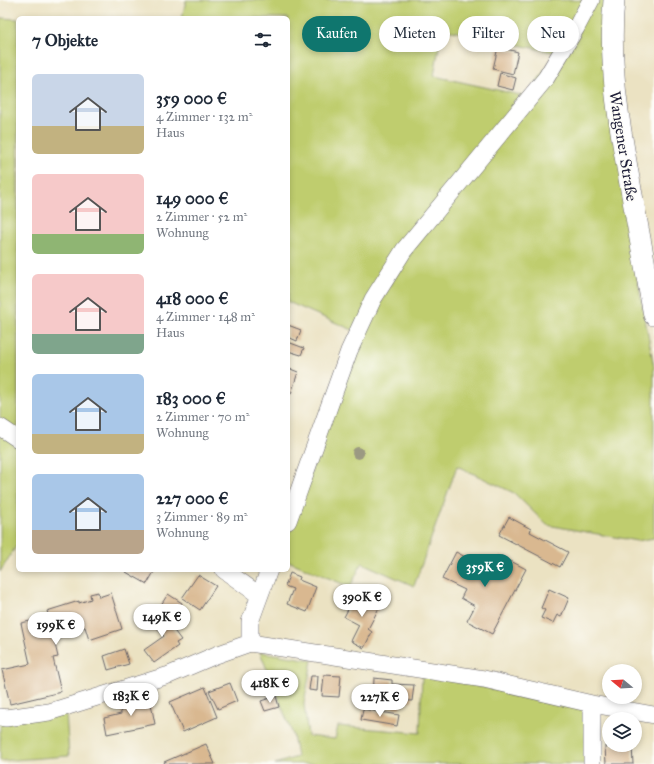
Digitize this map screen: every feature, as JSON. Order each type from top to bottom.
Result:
[{"type":"main road","name":"Wangener Straße","points":[[614,0],[614,84],[620,132],[654,315]]},
{"type":"street","points":[[290,515],[349,351],[374,299],[404,250],[546,78],[591,0]]},
{"type":"street","points":[[0,427],[16,438]]},
{"type":"street","points":[[227,572],[259,595]]},
{"type":"street","points":[[250,644],[250,622],[268,572]]},
{"type":"street","points":[[0,717],[6,718],[48,712],[169,675],[216,654],[250,644],[484,679],[592,704],[654,714]]},
{"type":"street","points":[[592,704],[592,764]]},
{"type":"green space","points":[[186,0],[584,0],[576,16],[527,16],[527,47],[519,45],[519,16],[458,16],[458,32],[450,31],[450,16],[379,16],[379,52],[438,52],[434,76],[525,96],[355,331],[290,303],[290,16],[182,16]]},
{"type":"green space","points":[[597,0],[606,0],[630,238],[654,367],[654,538],[637,541],[547,525],[514,493],[457,466],[414,586],[362,563],[350,587],[290,562],[290,530],[336,401],[363,335],[390,285],[421,238],[559,52],[579,52],[579,24]]},
{"type":"green space","points":[[0,18],[16,19],[16,431],[0,420]]},
{"type":"green space","points":[[0,431],[16,442],[16,546],[0,572]]},
{"type":"green space","points":[[260,652],[312,660],[304,704],[308,736],[335,739],[338,726],[420,733],[422,674],[586,709],[586,764],[275,764],[297,757],[293,735]]},
{"type":"green space","points":[[66,713],[69,756],[0,761],[0,723]]},
{"type":"building","points":[[497,52],[518,52],[513,74],[493,69]]},
{"type":"building","points":[[500,73],[516,78],[513,90],[497,86]]},
{"type":"building","points":[[290,326],[301,330],[297,341],[290,338]]},
{"type":"building","points":[[290,343],[304,348],[301,355],[290,352]]},
{"type":"building","points":[[290,369],[298,372],[290,394]]},
{"type":"building","points":[[509,517],[531,529],[530,532],[568,552],[560,567],[499,535]]},
{"type":"building","points":[[456,552],[484,567],[486,563],[495,568],[501,556],[526,569],[492,634],[467,621],[475,606],[461,598],[465,590],[442,579]]},
{"type":"building","points":[[126,572],[154,572],[147,584]]},
{"type":"building","points":[[290,573],[300,577],[299,580],[316,587],[307,612],[287,604],[293,589],[285,586]]},
{"type":"building","points":[[198,575],[216,586],[200,610],[182,598]]},
{"type":"building","points":[[549,589],[569,598],[561,617],[557,615],[553,623],[541,618],[545,610],[541,608]]},
{"type":"building","points":[[98,592],[99,597],[111,593],[122,629],[89,640],[85,627],[80,628],[77,618],[51,627],[58,657],[53,658],[61,692],[10,704],[2,670],[30,664],[21,623],[49,617],[47,611],[79,601],[79,603],[91,599],[90,594]]},
{"type":"building","points":[[168,594],[182,603],[174,617],[159,608]]},
{"type":"building","points":[[356,594],[380,606],[368,629],[372,632],[364,648],[351,641],[359,625],[344,617]]},
{"type":"building","points":[[157,608],[181,640],[176,643],[178,646],[154,663],[144,650],[164,636],[147,615]]},
{"type":"building","points":[[124,649],[129,664],[108,670],[104,656]]},
{"type":"building","points":[[324,675],[341,676],[339,697],[322,696]]},
{"type":"building","points":[[311,676],[318,676],[317,691],[309,690]]},
{"type":"building","points":[[374,678],[392,680],[392,684],[414,685],[412,701],[400,700],[400,708],[388,707],[388,701],[373,700]]},
{"type":"building","points":[[230,683],[237,701],[218,709],[209,691]]},
{"type":"building","points":[[205,687],[217,717],[183,732],[170,702]]},
{"type":"building","points":[[276,696],[279,707],[265,711],[261,701]]},
{"type":"building","points":[[150,699],[155,724],[107,734],[104,718],[121,714],[120,705]]},
{"type":"building","points":[[363,709],[399,715],[397,726],[361,720]]},
{"type":"building","points":[[206,744],[215,764],[165,764],[164,762]]},
{"type":"building","points":[[605,752],[632,752],[633,764],[606,764]]}]
